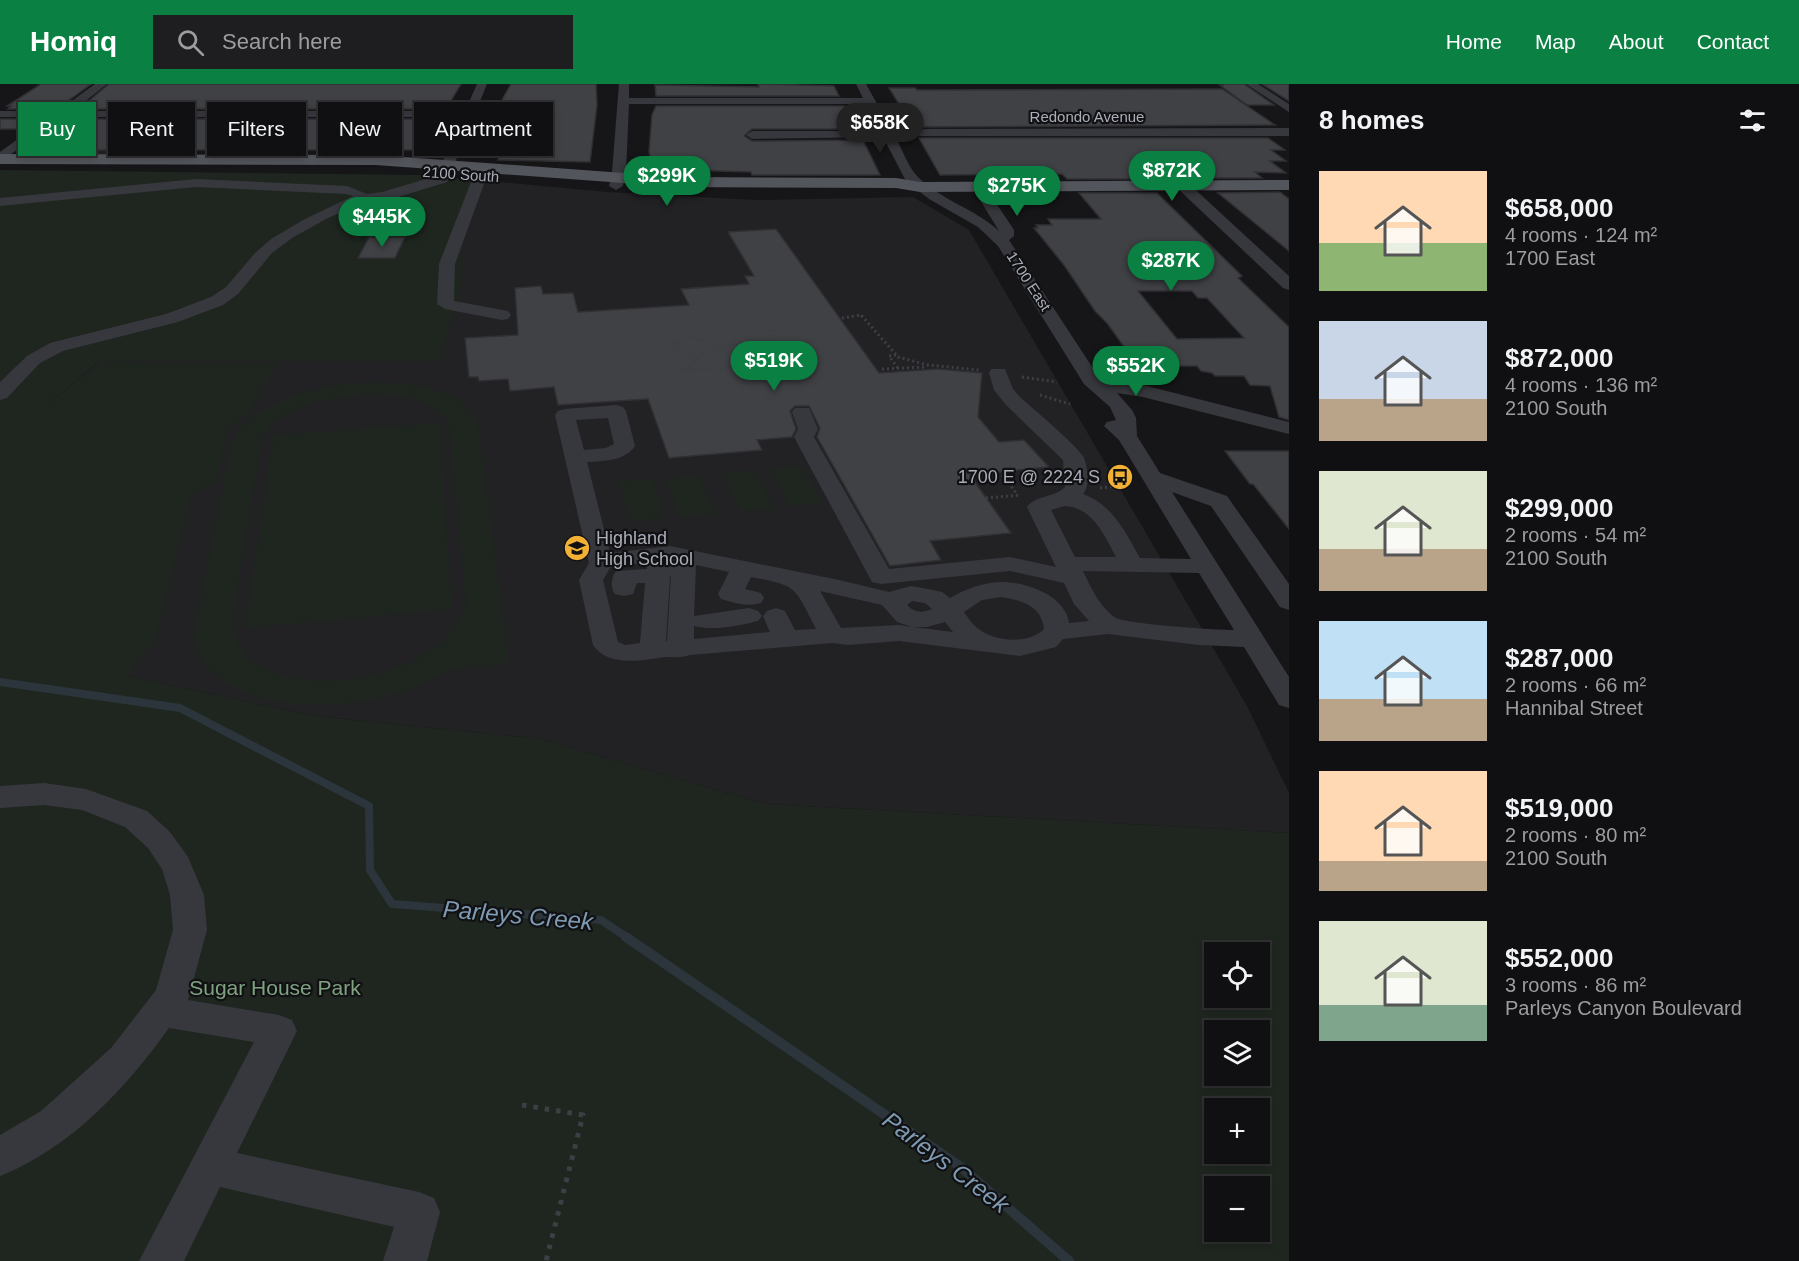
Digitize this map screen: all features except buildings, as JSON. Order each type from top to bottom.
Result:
[{"type":"main road","name":"2100 South","points":[[0,159],[351,160],[720,192],[901,192],[920,187],[1289,185]]},
{"type":"main road","name":"2100 South","points":[[0,167],[447,168],[486,176],[617,182]]},
{"type":"street","points":[[77,102],[102,84]]},
{"type":"street","points":[[475,102],[482,84]]},
{"type":"street","points":[[617,182],[624,84]]},
{"type":"street","name":"1700 East","points":[[861,84],[868,101],[911,178],[920,187],[979,221],[1004,243],[1094,384],[1095,402],[1105,418],[1127,436],[1289,699]]},
{"type":"street","points":[[1251,84],[1289,109]]},
{"type":"street","points":[[623,101],[868,101]]},
{"type":"street","points":[[0,114],[18,114]]},
{"type":"street","points":[[96,114],[414,114]]},
{"type":"street","name":"Redondo Avenue","points":[[752,135],[1289,132]]},
{"type":"street","points":[[0,159],[18,145]]},
{"type":"street","points":[[0,394],[26,367],[46,352],[87,338],[125,330],[202,308],[230,295],[250,267],[267,250],[291,233],[360,199],[388,195],[442,179],[452,156]]},
{"type":"street","points":[[486,176],[478,182],[447,264],[445,304],[502,315]]},
{"type":"street","points":[[2,202],[196,183],[347,190],[360,194],[360,199]]},
{"type":"street","points":[[1182,185],[1289,285]]},
{"type":"street","points":[[1004,243],[1006,230],[984,195],[1019,186]]},
{"type":"street","points":[[998,373],[1004,390],[1013,401],[1073,458],[1076,489],[1066,498],[1038,507],[1087,604],[1108,626]]},
{"type":"street","points":[[1094,384],[1143,391],[1289,428]]},
{"type":"street","points":[[802,412],[808,429],[804,437],[876,585],[894,601],[899,613],[910,619],[931,620],[971,594],[981,591],[1016,591],[1037,599],[1053,611],[1057,619],[1057,632],[1051,640],[1035,647],[1020,648],[899,633],[848,637],[781,628],[736,644],[652,652],[623,653],[610,649],[606,645],[591,580],[601,563],[617,558],[743,569],[789,578],[876,585],[1010,564],[1070,571],[1132,565],[1205,566]]},
{"type":"street","points":[[575,457],[601,563]]},
{"type":"street","points":[[1152,477],[1219,501],[1289,602]]},
{"type":"street","points":[[1066,498],[1092,504],[1132,565]]},
{"type":"street","points":[[624,589],[625,576],[668,562]]},
{"type":"street","points":[[668,562],[680,650]]},
{"type":"street","points":[[652,652],[668,562]]},
{"type":"street","points":[[736,644],[727,606],[743,569]]},
{"type":"street","points":[[789,578],[805,585],[832,635]]},
{"type":"street","points":[[949,610],[967,633],[984,643]]},
{"type":"street","points":[[1057,632],[1108,626],[1198,637],[1251,639]]},
{"type":"street","points":[[0,797],[44,794],[86,800],[136,819],[159,840],[177,866],[187,895],[190,930],[172,996],[124,1060],[55,1124],[0,1157]]},
{"type":"street","points":[[161,1011],[279,1031],[161,1261]]},
{"type":"street","points":[[210,1166],[419,1212],[405,1261]]},
{"type":"path","points":[[842,318],[861,315],[897,355],[906,360],[1057,382]]},
{"type":"path","points":[[675,371],[784,364],[786,361],[776,349],[772,328]]},
{"type":"path","points":[[694,358],[678,350],[675,343],[680,339],[698,338],[726,347]]},
{"type":"path","points":[[683,371],[681,367],[691,367],[690,364],[694,358],[716,348],[773,339]]},
{"type":"path","points":[[732,346],[783,357]]},
{"type":"path","points":[[897,355],[890,356],[898,368]]},
{"type":"path","points":[[882,369],[935,366]]},
{"type":"path","points":[[1002,475],[1017,495]]},
{"type":"path","points":[[522,1105],[583,1115],[546,1261]]},
{"type":"shaded area","points":[[96,134],[108,134],[108,155],[96,155]]},
{"type":"shaded area","name":"Highland High School","points":[[489,181],[607,192],[756,200],[913,197],[969,230],[1247,706],[1289,793],[1289,833],[766,804],[540,739],[315,716],[126,676],[0,444],[99,361],[461,291],[461,248],[478,194]]},
{"type":"green space","name":"Sugar House Park","points":[[0,170],[421,175],[489,181],[478,194],[461,248],[461,291],[438,361],[99,361],[42,409],[101,362],[278,364],[248,413],[227,431],[217,481],[191,493],[156,639],[127,676],[315,716],[540,739],[766,804],[1289,833],[1289,1261],[0,1261]]},
{"type":"green space","points":[[359,383],[409,385],[443,393],[457,400],[469,411],[478,425],[509,664],[450,670],[406,690],[358,702],[301,704],[272,700],[245,692],[221,680],[203,661],[193,637],[232,441],[256,414],[271,405],[306,392]],"holes":[[[369,395],[396,396],[422,401],[442,415],[449,426],[466,600],[453,630],[425,654],[389,671],[347,680],[306,680],[270,671],[244,652],[232,622],[261,440],[279,419],[303,406],[330,399]]]},
{"type":"green space","points":[[439,423],[452,609],[245,628],[274,435]]},
{"type":"green space","points":[[802,466],[823,503],[789,506],[770,469]]},
{"type":"green space","points":[[756,470],[774,508],[740,511],[724,473]]},
{"type":"green space","points":[[699,475],[715,514],[680,517],[666,478]]},
{"type":"green space","points":[[652,479],[666,518],[631,521],[619,482]]},
{"type":"waterway","name":"Parleys Creek","points":[[0,682],[180,708],[369,806],[370,870],[392,904],[601,920],[628,938]]},
{"type":"waterway","name":"Parleys Creek","points":[[626,937],[961,1167],[1069,1261]]},
{"type":"place","name":"1700 E @ 2224 S","points":[[1120,477]]},
{"type":"place","name":"Highland High School","points":[[577,548]]}]
